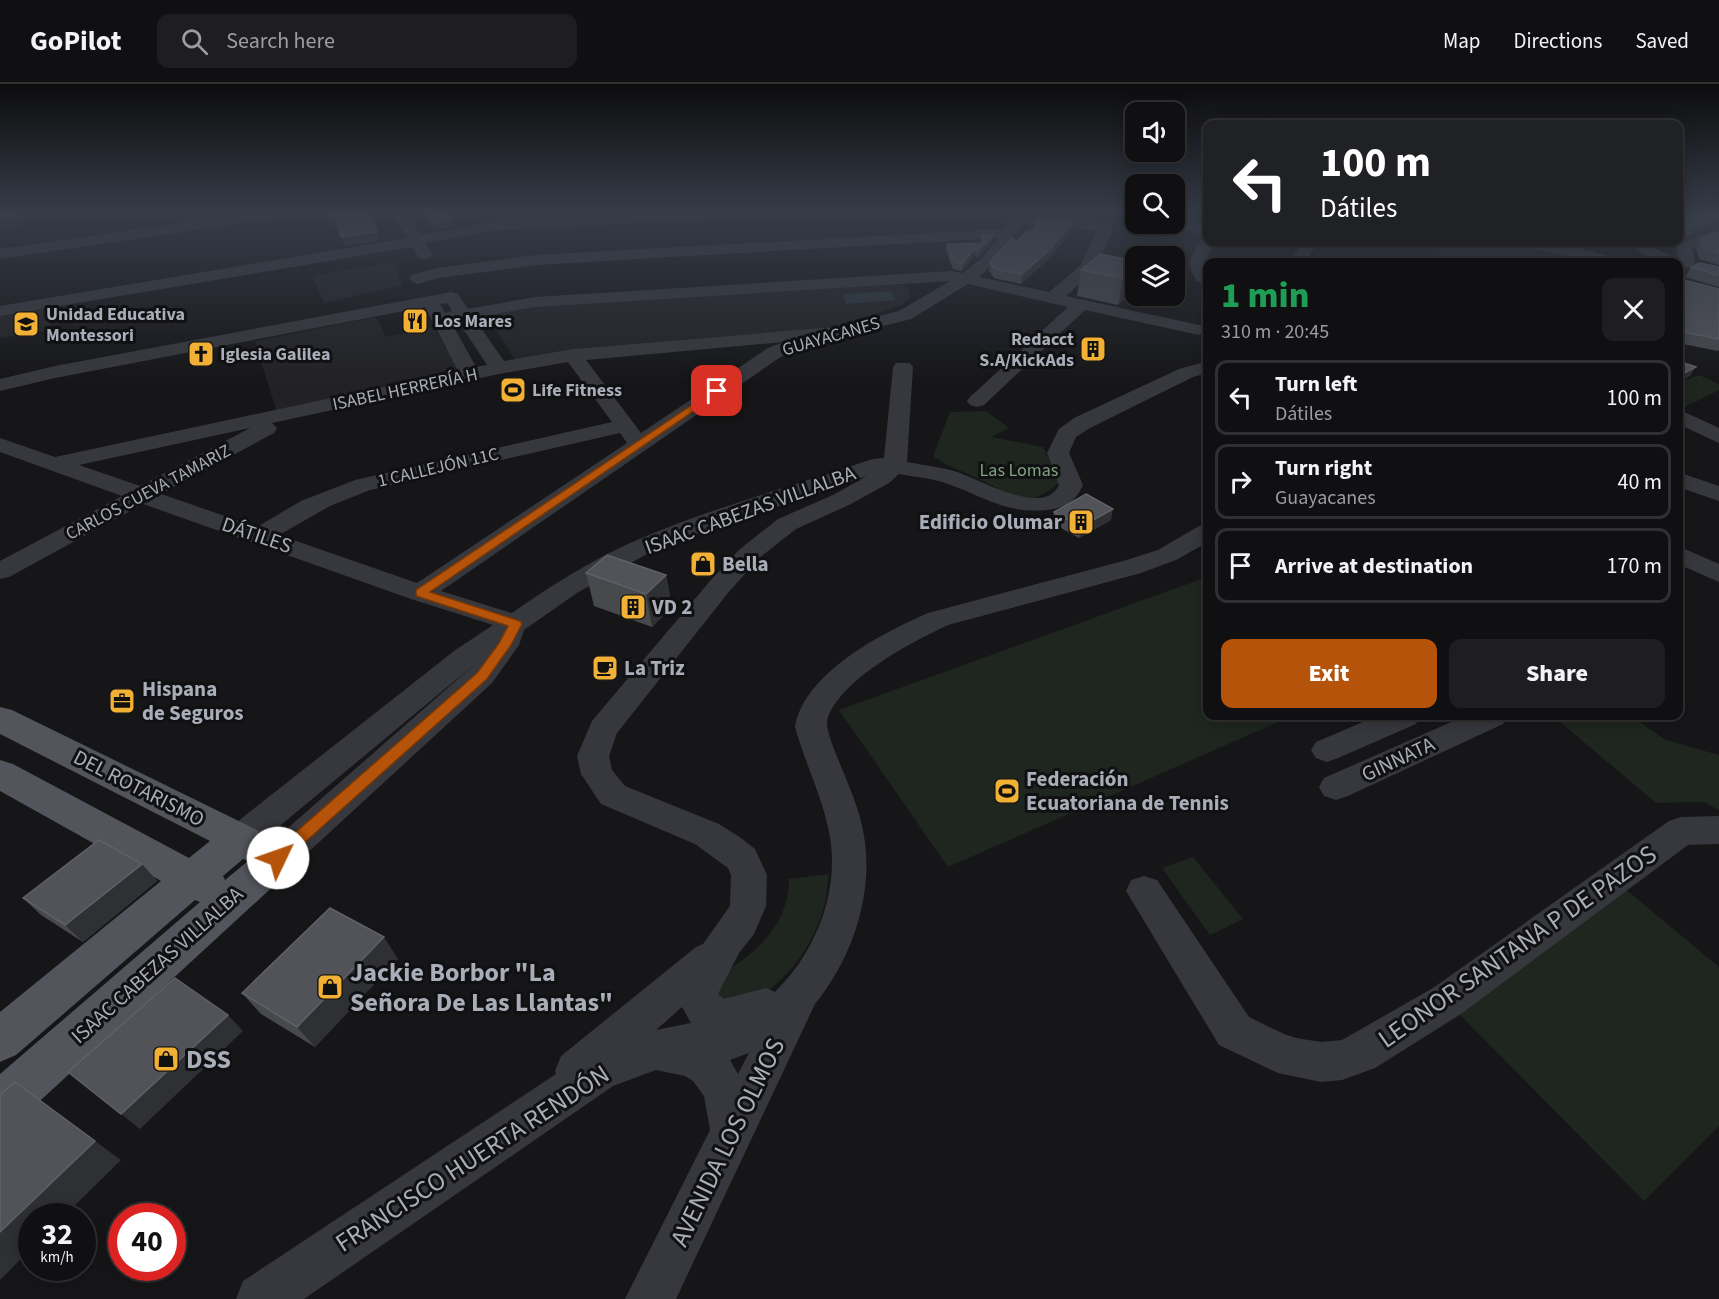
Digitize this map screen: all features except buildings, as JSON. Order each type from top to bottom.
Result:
[{"type":"main road","name":"DEL ROTARISMO","points":[[0,719],[278,858]]},
{"type":"main road","points":[[0,774],[230,900]]},
{"type":"main road","name":"ISAAC CABEZAS VILLALBA","points":[[0,1040],[240,839]]},
{"type":"main road","name":"ISAAC CABEZAS VILLALBA","points":[[0,1105],[278,858]]},
{"type":"street","points":[[0,310],[254,269]]},
{"type":"street","points":[[412,269],[470,375]]},
{"type":"street","points":[[434,269],[461,314],[500,368]]},
{"type":"street","points":[[417,279],[437,273],[469,269]]},
{"type":"street","points":[[703,269],[705,281]]},
{"type":"street","name":"GUAYACANES","points":[[420,593],[775,352],[832,332],[905,315],[978,269]]},
{"type":"street","points":[[1051,299],[1087,269]]},
{"type":"street","points":[[440,319],[535,302],[705,281],[900,279],[952,276],[1199,330]]},
{"type":"street","points":[[900,279],[912,283],[920,290],[920,296],[905,315]]},
{"type":"street","points":[[0,385],[55,372],[451,297]]},
{"type":"street","points":[[977,401],[1081,304]]},
{"type":"street","name":"ISABEL HERRERÍA H","points":[[52,464],[500,368],[573,355],[832,332]]},
{"type":"street","points":[[743,340],[765,344],[772,347],[775,352]]},
{"type":"street","points":[[573,355],[639,444]]},
{"type":"street","points":[[490,1142],[702,968],[741,922],[748,906],[749,875],[742,859],[707,834],[613,795],[597,774],[593,756],[603,729],[719,587],[749,554],[787,524],[841,500],[881,478],[896,466],[903,368]]},
{"type":"street","name":"ISAAC CABEZAS VILLALBA","points":[[240,839],[464,657],[568,587],[648,545],[881,464],[950,477],[1008,501],[1026,505],[1055,502],[1068,494],[1071,485],[1058,453],[1067,434],[1082,423],[1186,373],[1203,368]]},
{"type":"street","name":"CARLOS CUEVA TAMARIZ","points":[[0,571],[296,412]]},
{"type":"street","points":[[1683,418],[1719,436]]},
{"type":"street","name":"1 CALLEJÓN 11C","points":[[260,536],[298,511],[327,496],[363,485],[626,425]]},
{"type":"street","name":"DÁTILES","points":[[0,445],[420,593],[515,624]]},
{"type":"street","points":[[1683,481],[1719,494]]},
{"type":"street","name":"FRANCISCO HUERTA RENDÓN","points":[[261,1299],[598,1071],[641,1052],[690,1042],[742,1037],[782,1013],[826,956],[844,912],[849,884],[850,859],[847,834],[811,727],[813,713],[833,686],[860,663],[909,632],[938,619],[1132,567],[1167,555],[1203,534]]},
{"type":"street","points":[[1683,556],[1719,574]]},
{"type":"street","name":"ISAAC CABEZAS VILLALBA","points":[[278,858],[482,676],[505,645],[515,624]]},
{"type":"street","points":[[1327,750],[1396,720]]},
{"type":"street","name":"GINNATA","points":[[1336,787],[1482,720]]},
{"type":"street","name":"LEONOR SANTANA P DE PAZOS","points":[[1144,891],[1234,1031],[1278,1053],[1296,1058],[1321,1062],[1342,1060],[1360,1054],[1447,1001],[1681,831],[1719,830]]},
{"type":"street","points":[[726,941],[706,975],[698,994],[702,1007],[719,1019],[730,1018],[767,1006],[805,986]]},
{"type":"street","name":"AVENIDA LOS OLMOS","points":[[650,1299],[805,986]]},
{"type":"street","points":[[641,1052],[686,1055],[693,1057],[713,1071],[726,1093],[732,1132]]},
{"type":"shaded area","points":[[354,269],[396,269],[403,285],[324,303],[312,276]]},
{"type":"shaded area","points":[[904,285],[909,290],[910,298],[901,305],[855,322],[817,329],[582,348],[515,360],[487,315],[537,306]]},
{"type":"shaded area","points":[[891,291],[896,300],[846,304],[843,294]]},
{"type":"shaded area","name":"Unidad Educativa Montessori","points":[[55,306],[50,330],[0,338],[0,315]]},
{"type":"shaded area","points":[[376,317],[386,337],[433,327],[460,371],[277,413],[255,341]]},
{"type":"green space","points":[[1699,375],[1719,384],[1719,390],[1683,408],[1683,381]]},
{"type":"green space","name":"Las Lomas","points":[[986,411],[1009,428],[991,437],[1043,447],[1060,482],[1038,496],[1020,498],[949,466],[933,456],[950,412]]},
{"type":"green space","name":"Federación Ecuatoriana de Tennis","points":[[1203,578],[1203,720],[1283,720],[948,867],[839,710]]},
{"type":"green space","points":[[1558,720],[1637,720],[1666,740],[1719,755],[1719,810],[1703,802],[1656,803]]},
{"type":"green space","points":[[1193,857],[1243,919],[1210,935],[1162,868]]},
{"type":"green space","points":[[829,874],[826,898],[815,932],[791,969],[770,989],[755,998],[717,1003],[715,987],[717,979],[756,949],[773,929],[785,906],[789,879]]},
{"type":"green space","points":[[1618,883],[1719,967],[1719,1126],[1644,1201],[1451,1006]]},
{"type":"place","name":"Los Mares","points":[[415,321]]},
{"type":"place","name":"Unidad Educativa Montessori","points":[[26,324]]},
{"type":"place","name":"Redacct S.A/KickAds","points":[[1093,349]]},
{"type":"place","name":"Iglesia Galilea","points":[[201,354]]},
{"type":"place","name":"Life Fitness","points":[[513,390]]},
{"type":"place","name":"Edificio Olumar","points":[[1081,522]]},
{"type":"place","name":"Bella","points":[[703,564]]},
{"type":"place","name":"VD 2","points":[[633,607]]},
{"type":"place","name":"La Triz","points":[[605,668]]},
{"type":"place","name":"Hispana de Seguros","points":[[122,701]]},
{"type":"place","name":"Federación Ecuatoriana de Tennis","points":[[1007,791]]},
{"type":"place","name":"Jackie Borbor \"La Señora De Las Llantas\"","points":[[330,987]]},
{"type":"place","name":"DSS","points":[[166,1059]]},
{"type":"route","points":[[278,858],[482,676],[505,645],[515,624],[420,593],[717,391]]}]
